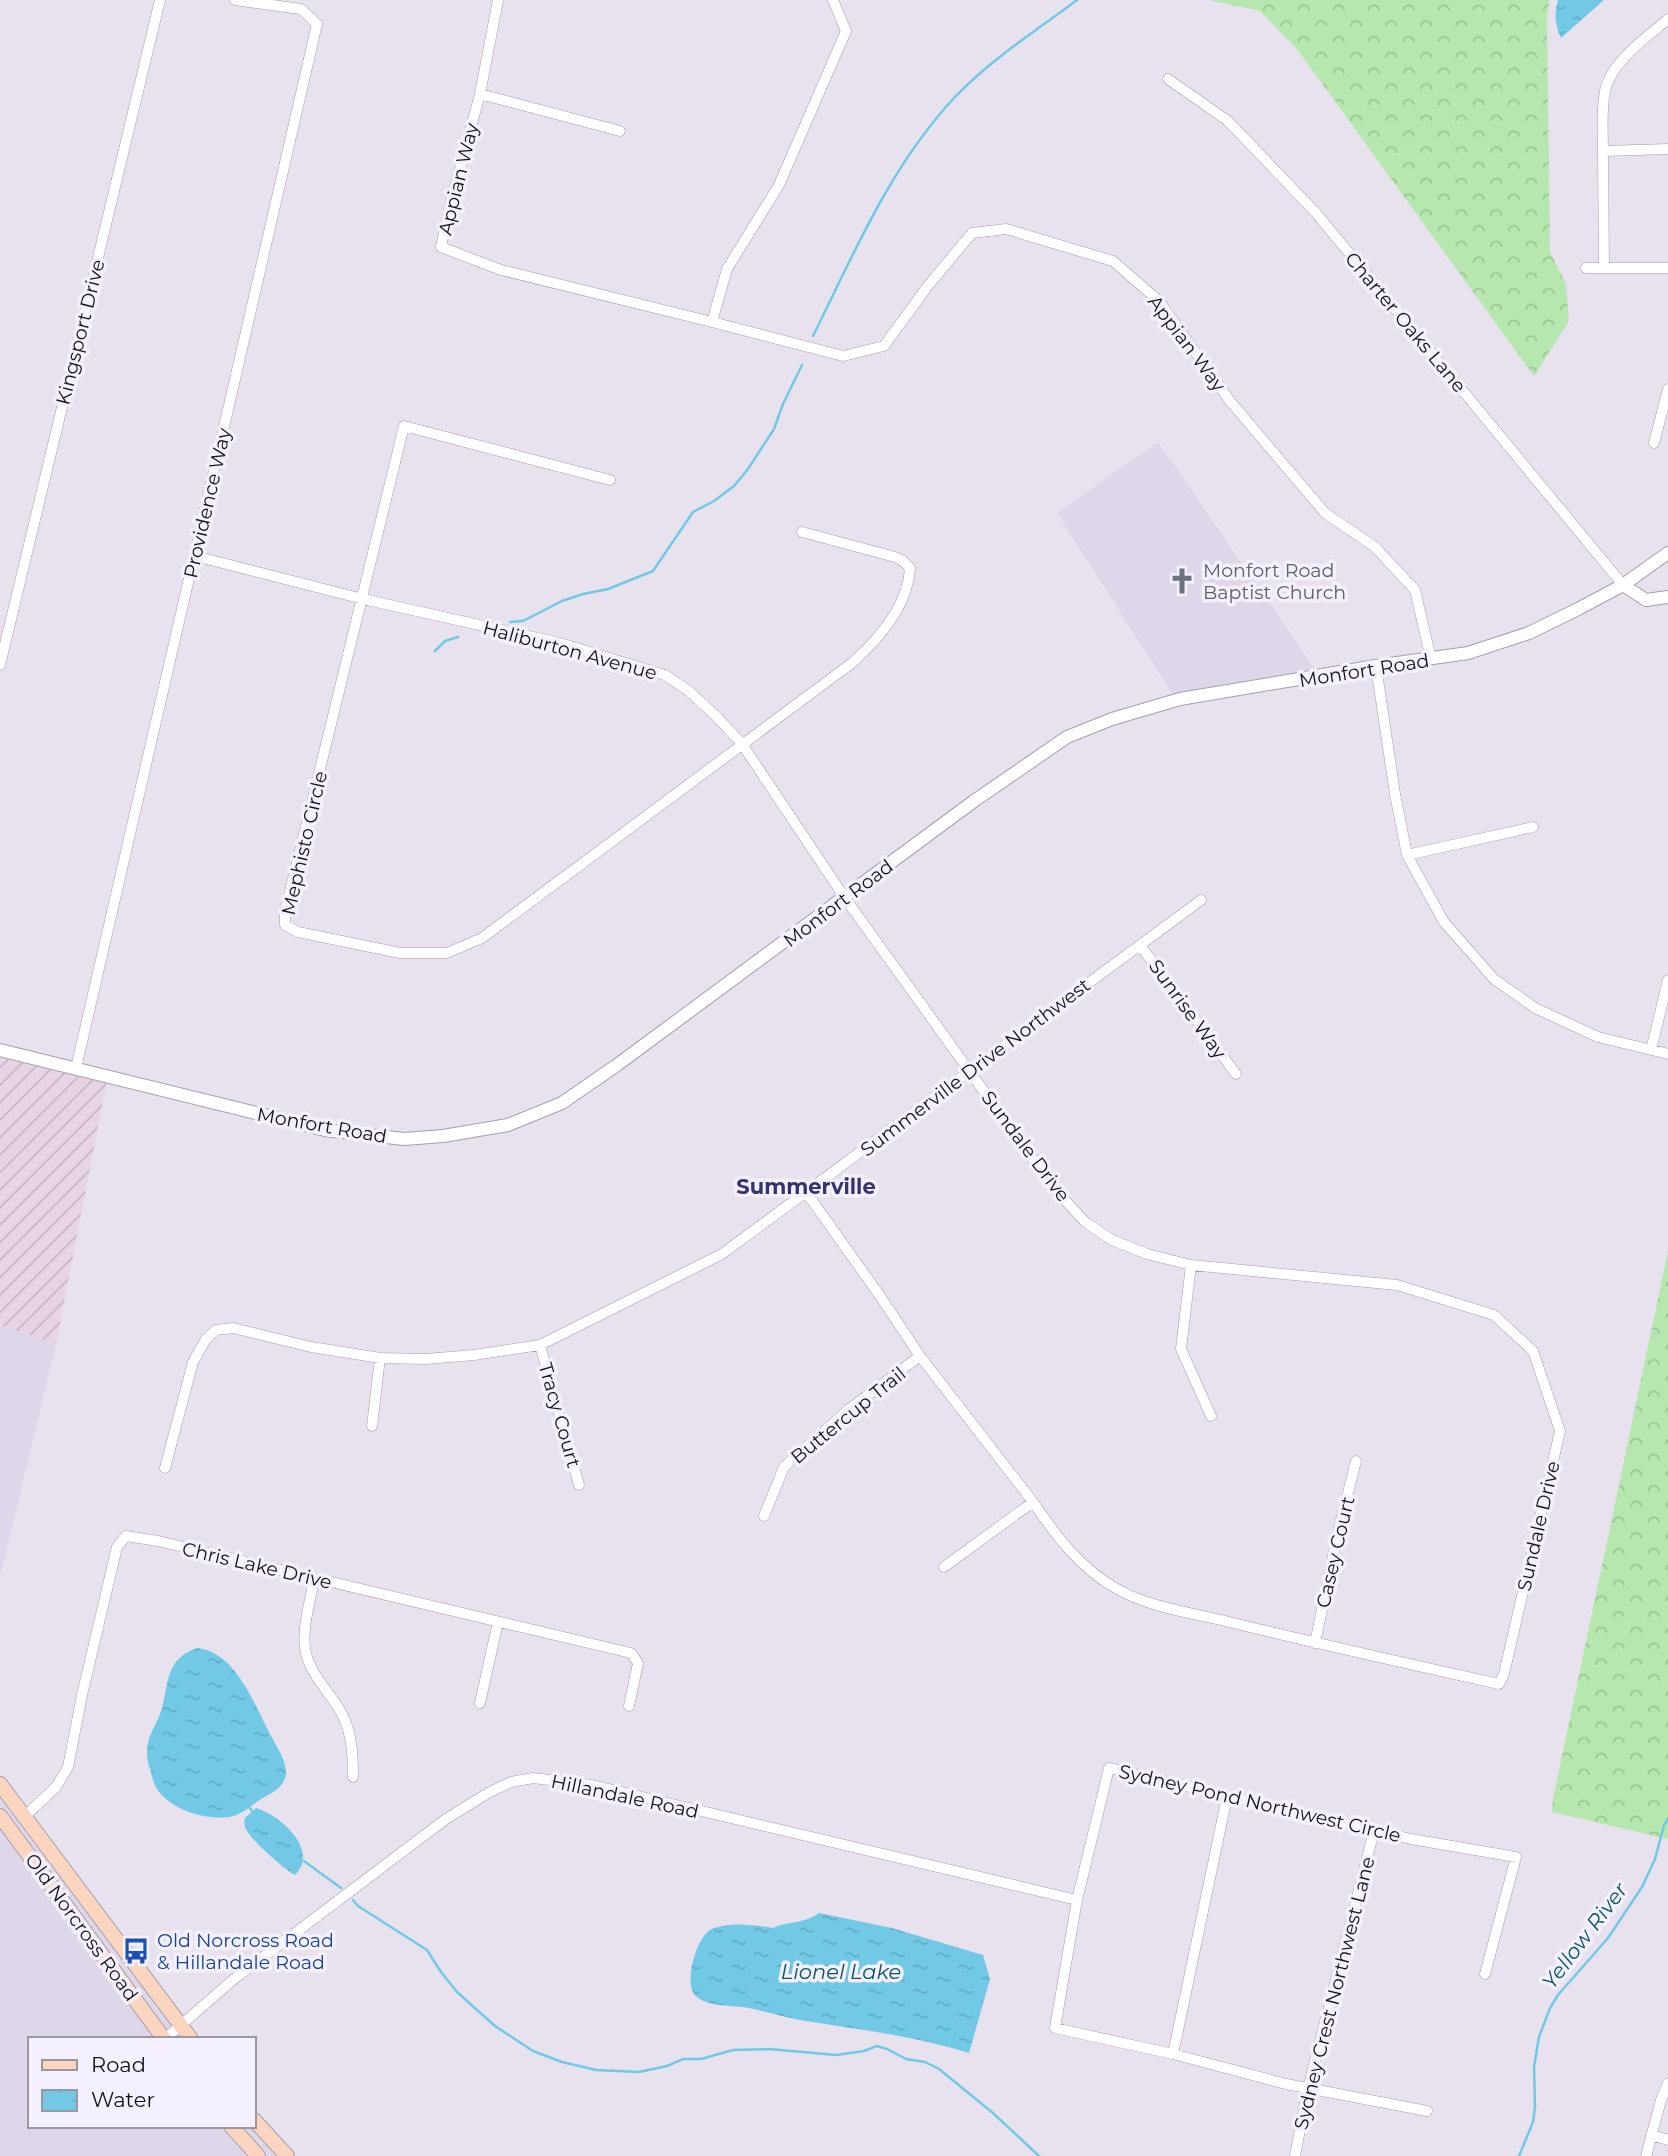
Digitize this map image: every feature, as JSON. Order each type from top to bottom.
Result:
[{"type":"main road","name":"Old Norcross Road","points":[[0,1784],[190,2037]]},
{"type":"main road","name":"Old Norcross Road","points":[[0,1816],[164,2037]]},
{"type":"main road","points":[[256,2122],[287,2156]]},
{"type":"main road","points":[[233,2128],[258,2156]]},
{"type":"street","name":"Kingsport Drive","points":[[0,664],[160,0]]},
{"type":"street","name":"Providence Way","points":[[76,1068],[317,24],[301,9],[235,0]]},
{"type":"street","name":"Appian Way","points":[[498,0],[480,94],[441,247],[501,270],[843,356],[884,345],[972,233],[1006,229],[1113,261],[1159,301],[1230,401],[1325,513],[1376,547],[1415,590],[1431,659]]},
{"type":"street","points":[[712,322],[727,269],[779,186],[846,31],[833,0]]},
{"type":"street","points":[[1604,268],[1605,88],[1614,67],[1668,19]]},
{"type":"street","name":"Charter Oaks Lane","points":[[1168,79],[1228,121],[1316,213],[1623,585]]},
{"type":"street","points":[[480,94],[620,131]]},
{"type":"street","points":[[1603,151],[1668,149]]},
{"type":"street","points":[[1586,268],[1668,268]]},
{"type":"street","points":[[1654,443],[1668,389]]},
{"type":"street","name":"Mephisto Circle","points":[[610,480],[404,426],[285,912],[285,925],[298,932],[400,953],[447,953],[482,938],[852,663],[873,645],[898,607],[910,568],[895,556],[802,532]]},
{"type":"street","name":"Monfort Road","points":[[0,1050],[325,1130],[404,1139],[443,1136],[508,1125],[562,1103],[678,1021],[974,801],[1067,737],[1112,719],[1180,699],[1468,653],[1529,633],[1623,585],[1668,553]]},
{"type":"street","name":"Haliburton Avenue","points":[[195,556],[363,599],[560,643],[665,675],[699,700],[742,744],[845,898]]},
{"type":"street","points":[[1623,585],[1646,600],[1668,597]]},
{"type":"street","points":[[1376,666],[1407,855],[1444,922],[1494,979],[1535,1008],[1598,1037],[1668,1054]]},
{"type":"street","points":[[1407,855],[1533,827]]},
{"type":"street","name":"Sundale Drive","points":[[806,1192],[920,1356],[1050,1527],[1091,1572],[1118,1590],[1143,1601],[1499,1684],[1504,1674],[1560,1431],[1533,1351],[1493,1315],[1397,1285],[1191,1265],[1147,1254],[1112,1240],[1085,1222],[1053,1188],[845,898]]},
{"type":"street","name":"Summerville Drive Northwest","points":[[165,1468],[193,1362],[206,1339],[216,1331],[233,1328],[311,1347],[380,1358],[426,1359],[540,1345],[722,1254],[1201,900]]},
{"type":"street","name":"Sunrise Way","points":[[1140,945],[1236,1074]]},
{"type":"street","points":[[1651,1050],[1668,980]]},
{"type":"street","points":[[1191,1265],[1181,1349],[1211,1416]]},
{"type":"street","name":"Tracy Court","points":[[540,1345],[579,1485]]},
{"type":"street","name":"Buttercup Trail","points":[[764,1516],[784,1467],[848,1410],[920,1356]]},
{"type":"street","points":[[372,1426],[380,1358]]},
{"type":"street","name":"Casey Court","points":[[1315,1643],[1356,1461]]},
{"type":"street","points":[[944,1567],[1033,1502]]},
{"type":"street","name":"Chris Lake Drive","points":[[24,1817],[56,1787],[68,1768],[82,1695],[117,1547],[126,1536],[158,1541],[631,1653],[638,1664],[629,1706]]},
{"type":"street","points":[[314,1578],[305,1648],[311,1667],[342,1714],[348,1729],[353,1777]]},
{"type":"street","points":[[480,1703],[499,1622]]},
{"type":"street","name":"Sydney Pond Northwest Circle","points":[[1427,2111],[1308,2088],[1055,2028],[1077,1899],[1109,1768],[1374,1831],[1516,1857],[1485,1974]]},
{"type":"street","name":"Hillandale Road","points":[[167,2037],[234,1979],[446,1819],[511,1782],[533,1778],[602,1788],[1077,1899]]},
{"type":"street","points":[[1172,2054],[1227,1797]]},
{"type":"street","name":"Sydney Crest Northwest Lane","points":[[1295,2156],[1308,2088],[1374,1831]]},
{"type":"street","points":[[1646,2156],[1668,2083]]},
{"type":"street","points":[[1651,2135],[1668,2140]]},
{"type":"shaded area","points":[[1158,442],[1317,672],[1242,682],[1175,698],[1057,513]]},
{"type":"shaded area","points":[[0,1045],[109,1070],[56,1344],[0,1325]]},
{"type":"shaded area","points":[[0,1325],[56,1344],[0,1577]]},
{"type":"shaded area","points":[[0,1784],[186,2037],[28,2037],[28,2128],[256,2128],[281,2156],[0,2156]]},
{"type":"green space","points":[[1210,0],[1549,0],[1550,252],[1566,284],[1569,321],[1534,376],[1297,49],[1260,11]]},
{"type":"green space","points":[[1668,1251],[1668,1839],[1552,1812]]},
{"type":"water","points":[[1558,0],[1604,0],[1561,38],[1556,19]]},
{"type":"water","points":[[197,1648],[223,1659],[242,1681],[286,1768],[285,1778],[277,1789],[233,1816],[220,1818],[199,1815],[171,1803],[157,1789],[148,1763],[148,1743],[161,1712],[170,1672],[179,1658]]},
{"type":"water","points":[[256,1808],[276,1818],[294,1835],[300,1845],[303,1855],[295,1875],[268,1854],[246,1829],[245,1818]]},
{"type":"water","name":"Lionel Lake","points":[[819,1913],[892,1928],[983,1955],[990,1979],[969,2053],[908,2038],[715,2004],[702,2000],[693,1992],[691,1974],[696,1952],[710,1930],[733,1925],[773,1928]]},
{"type":"waterway","points":[[813,336],[875,211],[932,123],[983,70],[1077,0]]},
{"type":"waterway","points":[[510,622],[523,621],[562,601],[608,589],[653,571],[693,512],[734,486],[748,469],[774,429],[802,365]]},
{"type":"waterway","points":[[435,651],[445,641],[458,637]]},
{"type":"waterway","points":[[249,1807],[252,1811]]},
{"type":"waterway","name":"Yellow River","points":[[1519,2156],[1533,2122],[1534,2067],[1539,2037],[1550,2008],[1558,1995],[1608,1938],[1642,1887],[1655,1859],[1668,1819]]},
{"type":"waterway","points":[[304,1861],[341,1888]]},
{"type":"waterway","points":[[353,1900],[358,1906],[427,1950],[457,1992],[495,2026],[533,2051],[562,2062],[596,2070],[639,2072],[667,2066],[683,2059],[701,2059],[733,2050],[769,2049],[836,2055],[877,2046],[906,2059],[925,2062],[939,2069],[993,2113],[1039,2156]]},
{"type":"place","name":"Monfort Road Baptist Church","points":[[1182,581]]},
{"type":"place","name":"Old Norcross Road & Hillandale Road","points":[[136,1951]]},
{"type":"district","name":"Summerville","points":[[806,1187]]}]
